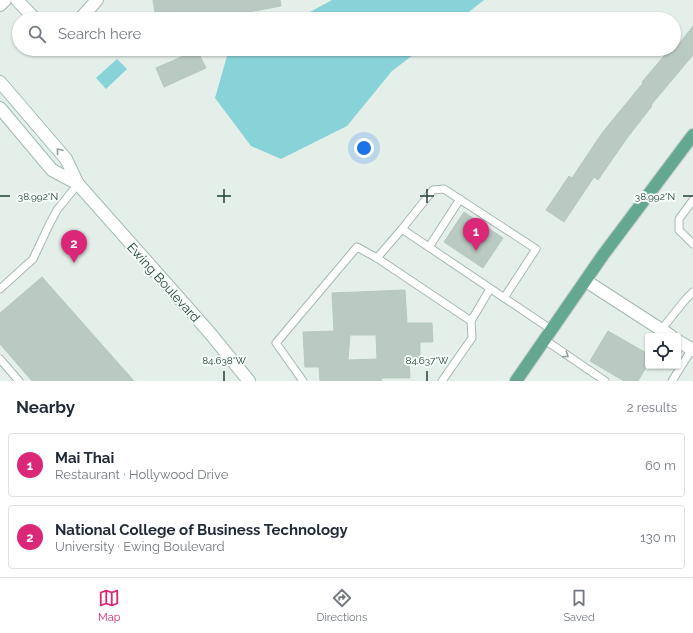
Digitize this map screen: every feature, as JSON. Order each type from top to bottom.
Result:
[{"type":"main road","points":[[516,381],[603,255],[693,135]]},
{"type":"street","points":[[0,5],[5,0]]},
{"type":"street","points":[[18,0],[29,12]]},
{"type":"street","points":[[86,12],[97,0]]},
{"type":"street","name":"Ewing Boulevard","points":[[0,82],[66,159],[78,184],[209,332],[249,381]]},
{"type":"street","name":"Ewing Boulevard","points":[[0,108],[52,170],[78,184]]},
{"type":"street","points":[[586,281],[666,333]]},
{"type":"street","points":[[681,343],[692,350]]},
{"type":"lane","points":[[0,289],[33,259],[57,210],[78,184]]},
{"type":"lane","points":[[377,258],[433,190],[444,189],[536,248],[504,298]]},
{"type":"lane","points":[[429,248],[460,199]]},
{"type":"lane","points":[[693,200],[680,219],[679,230],[693,244]]},
{"type":"lane","points":[[402,229],[504,298],[588,370],[605,381]]},
{"type":"lane","points":[[303,381],[276,343],[357,247],[377,258],[472,321]]},
{"type":"lane","points":[[442,381],[472,338],[472,321],[490,289]]},
{"type":"lane","points":[[666,333],[684,300],[693,292]]},
{"type":"lane","points":[[672,381],[692,350]]},
{"type":"lane","points":[[0,359],[19,381]]},
{"type":"water","points":[[332,0],[484,0],[469,12],[310,12]]},
{"type":"water","points":[[227,56],[412,56],[392,71],[347,126],[281,159],[251,146],[215,98]]},
{"type":"water","points":[[117,59],[127,69],[106,89],[96,78]]},
{"type":"building","points":[[153,0],[280,0],[281,6],[249,12],[155,12]]},
{"type":"building","points":[[693,26],[693,55],[651,105],[652,106],[627,138],[598,180],[594,177],[564,222],[546,210],[569,176],[572,178],[602,133],[664,56],[681,56],[681,41]]},
{"type":"building","points":[[183,56],[200,56],[206,68],[164,87],[156,68]]},
{"type":"building","points":[[464,212],[503,238],[483,268],[444,242]]},
{"type":"building","points":[[42,277],[134,381],[32,381],[0,344],[0,313]]},
{"type":"building","points":[[405,290],[407,323],[432,323],[433,342],[420,342],[420,360],[409,360],[410,378],[381,378],[382,381],[320,381],[319,367],[305,367],[303,332],[334,331],[332,293]],"holes":[[[350,335],[376,335],[377,359],[348,360]]]},
{"type":"building","points":[[608,331],[645,352],[645,369],[638,381],[624,381],[590,361]]},
{"type":"place","name":"Mai Thai","points":[[476,251]]},
{"type":"place","name":"National College of Business Technology","points":[[74,263]]}]
